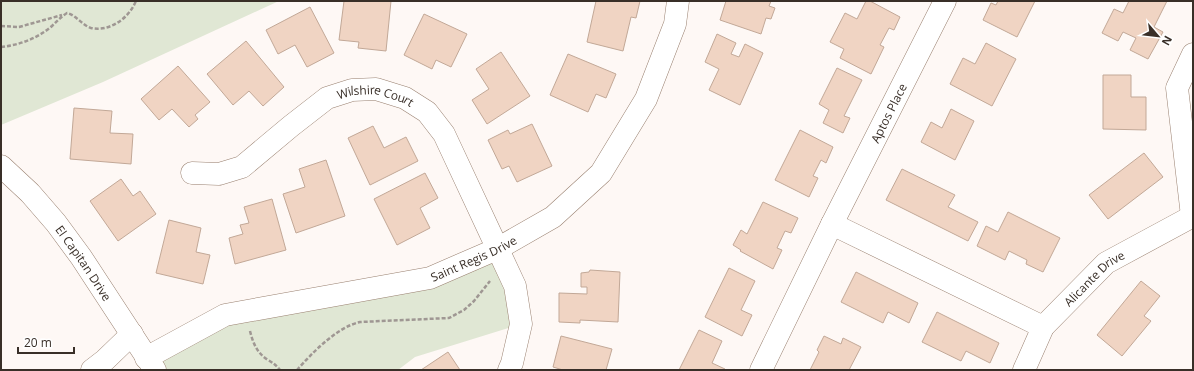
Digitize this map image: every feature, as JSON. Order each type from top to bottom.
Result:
[{"type":"street","name":"Saint Regis Drive","points":[[150,364],[225,315],[430,278],[498,249],[553,217],[601,173],[646,99],[675,24],[678,1]]},
{"type":"street","name":"Aptos Place","points":[[761,370],[832,224],[945,1]]},
{"type":"street","points":[[1193,54],[1177,88],[1193,216]]},
{"type":"street","name":"Wilshire Court","points":[[192,173],[219,174],[242,167],[327,98],[352,90],[376,89],[406,98],[427,112],[444,134],[516,286],[521,324],[509,370]]},
{"type":"street","name":"El Capitan Drive","points":[[1,166],[30,193],[56,223],[81,257],[150,364]]},
{"type":"street","name":"Alicante Drive","points":[[1024,370],[1043,327],[1106,263],[1193,216]]},
{"type":"street","points":[[832,224],[1043,327]]},
{"type":"street","points":[[92,370],[105,360],[132,334]]},
{"type":"path","points":[[1,26],[6,28],[19,27],[66,13],[72,14],[90,28],[105,28],[124,19],[136,1]]},
{"type":"path","points":[[1,47],[20,44],[31,40],[66,13]]},
{"type":"path","points":[[297,370],[322,345],[351,324],[360,322],[449,318],[464,310],[474,301],[492,277]]},
{"type":"path","points":[[250,330],[253,342],[258,352],[267,360],[277,365],[280,370]]},
{"type":"green space","points":[[1,1],[279,1],[103,82],[1,125]]},
{"type":"green space","points":[[497,249],[521,324],[415,357],[398,370],[155,370],[146,358],[225,315],[430,278]]},
{"type":"building","points":[[344,1],[391,1],[386,51],[358,48],[359,42],[339,40]]},
{"type":"building","points":[[596,1],[640,1],[636,18],[631,17],[623,51],[587,42]]},
{"type":"building","points":[[726,1],[771,1],[769,6],[775,8],[771,19],[766,18],[761,34],[720,20]]},
{"type":"building","points":[[866,1],[870,1],[900,17],[894,30],[889,28],[880,45],[884,47],[871,74],[840,58],[844,49],[830,42],[845,13],[857,19]]},
{"type":"building","points":[[998,1],[1035,1],[1017,37],[983,20],[991,3],[996,5]]},
{"type":"building","points":[[1129,1],[1167,1],[1154,27],[1163,32],[1148,59],[1130,50],[1136,38],[1123,32],[1118,41],[1102,33],[1114,9],[1123,13]]},
{"type":"building","points":[[310,7],[334,53],[307,67],[295,45],[278,54],[266,30]]},
{"type":"building","points":[[424,14],[467,34],[451,67],[436,60],[432,69],[404,55]]},
{"type":"building","points":[[717,34],[736,43],[731,54],[739,57],[745,44],[763,53],[740,105],[709,90],[719,69],[705,62]]},
{"type":"building","points":[[246,41],[284,87],[263,106],[249,91],[233,105],[207,74]]},
{"type":"building","points":[[986,43],[1016,59],[992,106],[950,84],[963,58],[975,64]]},
{"type":"building","points":[[501,52],[530,96],[487,124],[472,100],[489,89],[476,69]]},
{"type":"building","points":[[568,54],[616,74],[606,98],[596,94],[588,112],[550,95]]},
{"type":"building","points":[[178,66],[210,102],[195,115],[198,119],[189,127],[172,109],[159,120],[141,99]]},
{"type":"building","points":[[837,68],[862,80],[844,116],[850,118],[843,133],[823,123],[829,110],[819,104]]},
{"type":"building","points":[[1103,75],[1131,75],[1131,97],[1146,97],[1146,130],[1103,129]]},
{"type":"building","points":[[74,108],[112,111],[110,133],[133,134],[131,164],[70,159]]},
{"type":"building","points":[[951,109],[974,121],[955,160],[921,142],[931,122],[942,128]]},
{"type":"building","points":[[532,124],[552,166],[517,182],[509,166],[502,169],[488,140],[508,130],[510,134]]},
{"type":"building","points":[[373,126],[384,148],[406,137],[418,161],[370,185],[348,138]]},
{"type":"building","points":[[800,130],[833,147],[826,163],[821,160],[813,176],[818,178],[809,197],[775,180]]},
{"type":"building","points":[[1144,153],[1163,177],[1108,219],[1089,195]]},
{"type":"building","points":[[326,160],[345,216],[296,233],[283,194],[305,187],[299,169]]},
{"type":"building","points":[[902,169],[955,195],[948,207],[978,222],[968,241],[886,200]]},
{"type":"building","points":[[425,173],[438,198],[420,208],[430,228],[397,245],[374,199]]},
{"type":"building","points":[[121,179],[133,196],[140,191],[156,214],[118,241],[90,201]]},
{"type":"building","points":[[272,199],[286,250],[235,264],[229,238],[243,234],[240,225],[249,223],[244,207]]},
{"type":"building","points":[[763,202],[798,218],[791,233],[785,231],[777,248],[782,250],[773,269],[740,251],[741,250],[733,245],[741,230],[747,234]]},
{"type":"building","points":[[1008,212],[1060,238],[1043,272],[1026,264],[1027,260],[1009,251],[1005,260],[977,246],[986,226],[998,232]]},
{"type":"building","points":[[169,220],[201,228],[196,252],[210,255],[203,284],[156,273]]},
{"type":"building","points":[[729,268],[755,281],[741,310],[752,315],[742,336],[705,317]]},
{"type":"building","points":[[590,270],[620,272],[618,322],[580,320],[580,323],[559,322],[559,293],[587,294],[587,287],[581,287],[581,273],[589,272]]},
{"type":"building","points":[[856,272],[918,303],[909,323],[888,312],[883,323],[841,302]]},
{"type":"building","points":[[1141,281],[1160,296],[1144,316],[1151,321],[1122,356],[1097,335]]},
{"type":"building","points":[[937,312],[999,343],[990,363],[966,351],[961,361],[922,342]]},
{"type":"building","points":[[699,330],[722,341],[712,363],[725,370],[679,370]]},
{"type":"building","points":[[561,336],[612,349],[606,370],[563,370],[553,367]]},
{"type":"building","points":[[824,336],[841,344],[843,338],[861,347],[849,370],[810,370],[819,352],[817,350]]},
{"type":"building","points":[[448,352],[460,370],[421,370]]}]
